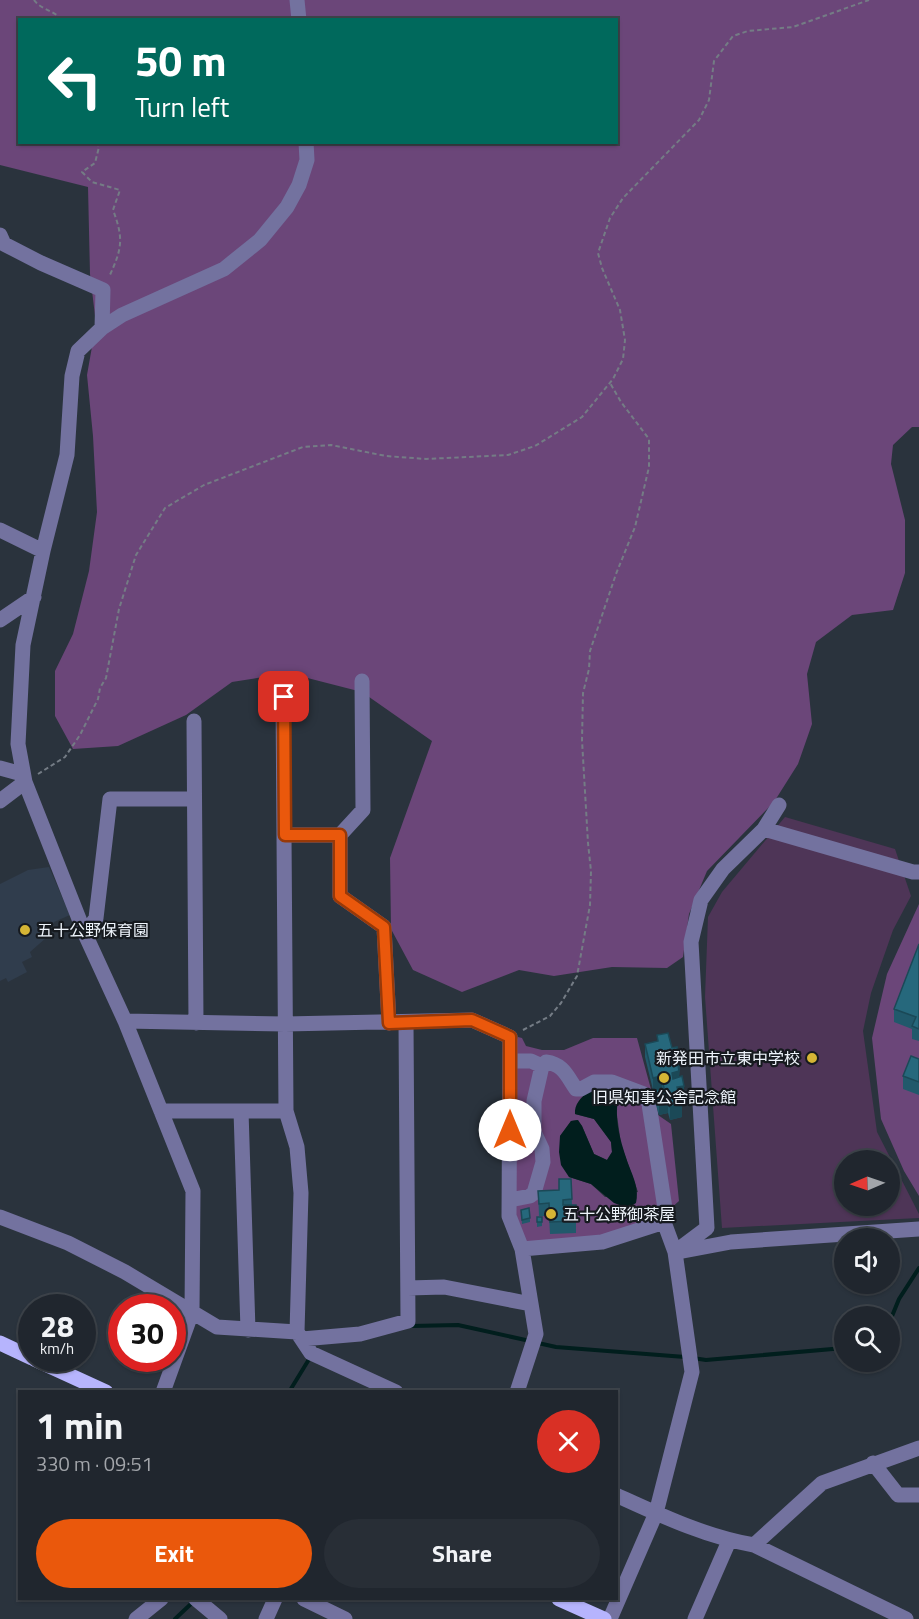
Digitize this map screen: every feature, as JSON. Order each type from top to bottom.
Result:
[{"type":"main road","points":[[0,1343],[18,1351]]},
{"type":"main road","points":[[63,1372],[102,1390]]},
{"type":"main road","points":[[561,1600],[604,1619]]},
{"type":"street","points":[[297,0],[299,18]]},
{"type":"street","points":[[164,1390],[192,1312],[193,1191],[24,778],[18,744],[23,645],[67,455],[72,376],[78,351],[102,328],[122,315],[224,269],[260,240],[287,207],[299,185],[307,160],[306,144]]},
{"type":"street","points":[[0,235],[4,244],[103,290],[102,328]]},
{"type":"street","points":[[0,530],[43,551]]},
{"type":"street","points":[[0,620],[34,597]]},
{"type":"street","points":[[362,681],[363,810],[340,835],[340,896],[384,927],[389,1023]]},
{"type":"street","points":[[284,697],[285,1111],[297,1147],[301,1193],[300,1335],[311,1353],[392,1390]]},
{"type":"street","points":[[194,721],[196,1023]]},
{"type":"street","points":[[0,768],[24,778]]},
{"type":"street","points":[[0,801],[24,778]]},
{"type":"street","points":[[86,934],[96,918],[110,798],[194,799]]},
{"type":"street","points":[[675,1252],[707,1228],[691,942],[701,900],[723,868],[764,829],[780,805]]},
{"type":"street","points":[[764,829],[861,859],[919,872]]},
{"type":"street","points":[[285,835],[340,835]]},
{"type":"street","points":[[124,1021],[285,1024],[472,1020],[510,1037],[509,1216],[522,1249],[536,1334],[518,1390]]},
{"type":"street","points":[[0,1217],[68,1244],[125,1272],[217,1327],[300,1335],[360,1334],[408,1321],[406,1023]]},
{"type":"street","points":[[510,1061],[531,1061],[542,1066]]},
{"type":"street","points":[[510,1200],[534,1193],[543,1162],[542,1149],[534,1132],[534,1101],[542,1066],[546,1062],[556,1063],[562,1068],[576,1089],[581,1089],[594,1082],[612,1082],[644,1094],[649,1104],[666,1215],[664,1222],[675,1252],[692,1372],[656,1513],[610,1619]]},
{"type":"street","points":[[161,1111],[285,1111]]},
{"type":"street","points":[[241,1111],[248,1330]]},
{"type":"street","points":[[522,1249],[602,1242],[664,1222]]},
{"type":"street","points":[[675,1252],[731,1242],[919,1229]]},
{"type":"street","points":[[408,1288],[444,1287],[531,1304]]},
{"type":"street","points":[[754,1545],[822,1483],[919,1448]]},
{"type":"street","points":[[873,1463],[898,1495],[919,1495]]},
{"type":"street","points":[[618,1496],[729,1541],[754,1545],[906,1619]]},
{"type":"street","points":[[695,1619],[729,1541]]},
{"type":"street","points":[[136,1619],[160,1600]]},
{"type":"street","points":[[197,1600],[220,1619]]},
{"type":"street","points":[[266,1619],[274,1600]]},
{"type":"street","points":[[305,1600],[324,1615],[345,1619]]},
{"type":"path","points":[[34,0],[38,6],[60,18]]},
{"type":"path","points":[[24,778],[65,757],[80,735],[106,678],[119,609],[136,555],[165,508],[204,485],[303,447],[332,445],[386,456],[426,459],[508,455],[535,446],[582,417],[609,383],[623,359],[625,340],[620,310],[598,253],[610,218],[623,198],[699,120],[709,100],[714,61],[733,36],[748,31],[793,27],[869,0]]},
{"type":"path","points":[[98,144],[95,163],[82,172],[92,182],[120,190],[113,210],[120,227],[120,252],[103,290]]},
{"type":"path","points":[[510,1037],[550,1016],[561,1004],[577,976],[590,905],[591,871],[582,740],[582,693],[589,669],[590,651],[616,574],[635,527],[649,467],[649,439],[609,383]]},
{"type":"shaded area","points":[[0,0],[919,0],[919,427],[912,427],[893,445],[891,464],[905,520],[905,573],[893,610],[852,615],[816,642],[807,674],[812,724],[798,764],[774,802],[707,871],[689,914],[683,957],[667,968],[612,967],[554,976],[519,970],[462,992],[413,970],[391,929],[390,858],[432,741],[362,692],[288,673],[232,682],[186,715],[118,746],[73,749],[55,716],[55,671],[73,634],[89,571],[97,512],[87,375],[96,324],[90,274],[88,187],[0,165]]},
{"type":"shaded area","name":"新発田市立東中学校","points":[[785,817],[895,849],[911,896],[893,930],[871,993],[863,1031],[877,1132],[886,1150],[834,1150],[834,1216],[900,1216],[900,1177],[919,1218],[722,1228],[705,997],[708,917],[722,892]]},
{"type":"shaded area","name":"五十公野保育園","points":[[49,867],[70,915],[54,922],[47,937],[30,952],[32,957],[22,962],[27,972],[8,982],[6,978],[0,981],[0,884],[28,870]]},
{"type":"shaded area","points":[[919,904],[919,1196],[900,1162],[900,1150],[895,1150],[881,1119],[872,1038],[887,974]]},
{"type":"shaded area","points":[[518,1037],[522,1038],[526,1046],[542,1050],[564,1050],[593,1038],[637,1038],[658,1115],[671,1124],[679,1201],[660,1218],[600,1237],[526,1243],[515,1212],[515,1044]],"holes":[[[616,1108],[621,1144],[638,1192],[605,1197],[591,1184],[569,1177],[560,1136],[571,1121],[577,1120],[582,1126],[594,1154],[607,1160],[612,1152],[611,1142],[594,1119],[575,1114]]]},
{"type":"shaded area","points":[[612,1090],[619,1095],[617,1113],[619,1131],[636,1189],[636,1203],[628,1208],[614,1203],[591,1184],[569,1177],[561,1165],[559,1152],[560,1136],[571,1121],[578,1120],[594,1154],[607,1160],[612,1152],[611,1142],[594,1119],[575,1114],[575,1110],[578,1101],[588,1091]]},
{"type":"building","points":[[919,944],[919,1029],[912,1026],[916,1017],[894,1009]]},
{"type":"building","name":"旧県知事公舎記念館","points":[[668,1033],[672,1048],[677,1047],[680,1060],[677,1060],[679,1071],[672,1073],[673,1079],[682,1076],[684,1086],[677,1087],[682,1104],[670,1107],[668,1100],[659,1103],[655,1090],[664,1088],[662,1080],[669,1078],[668,1074],[653,1078],[645,1044],[658,1041],[657,1035]]},
{"type":"building","points":[[911,1056],[919,1059],[919,1082],[903,1076]]},
{"type":"building","points":[[559,1179],[571,1179],[572,1199],[563,1200],[563,1205],[576,1205],[576,1221],[550,1222],[549,1203],[539,1204],[538,1191],[559,1190]]},
{"type":"building","points":[[529,1208],[530,1218],[522,1220],[521,1210]]},
{"type":"building","points":[[537,1217],[542,1217],[542,1222],[537,1222]]},
{"type":"waterway","points":[[896,1306],[919,1268]]},
{"type":"waterway","points":[[411,1326],[458,1325],[530,1341]]},
{"type":"waterway","points":[[538,1343],[556,1347],[685,1357]]},
{"type":"waterway","points":[[693,1358],[706,1360],[834,1349]]},
{"type":"waterway","points":[[290,1390],[311,1356]]},
{"type":"waterway","points":[[175,1619],[193,1602]]},
{"type":"place","name":"五十公野保育園","points":[[25,930]]},
{"type":"place","name":"新発田市立東中学校","points":[[812,1058]]},
{"type":"place","name":"旧県知事公舎記念館","points":[[664,1078]]},
{"type":"place","name":"五十公野御茶屋","points":[[551,1214]]},
{"type":"route","points":[[284,697],[285,835],[340,835],[340,896],[384,927],[389,1023],[472,1020],[510,1037],[510,1130]]}]
